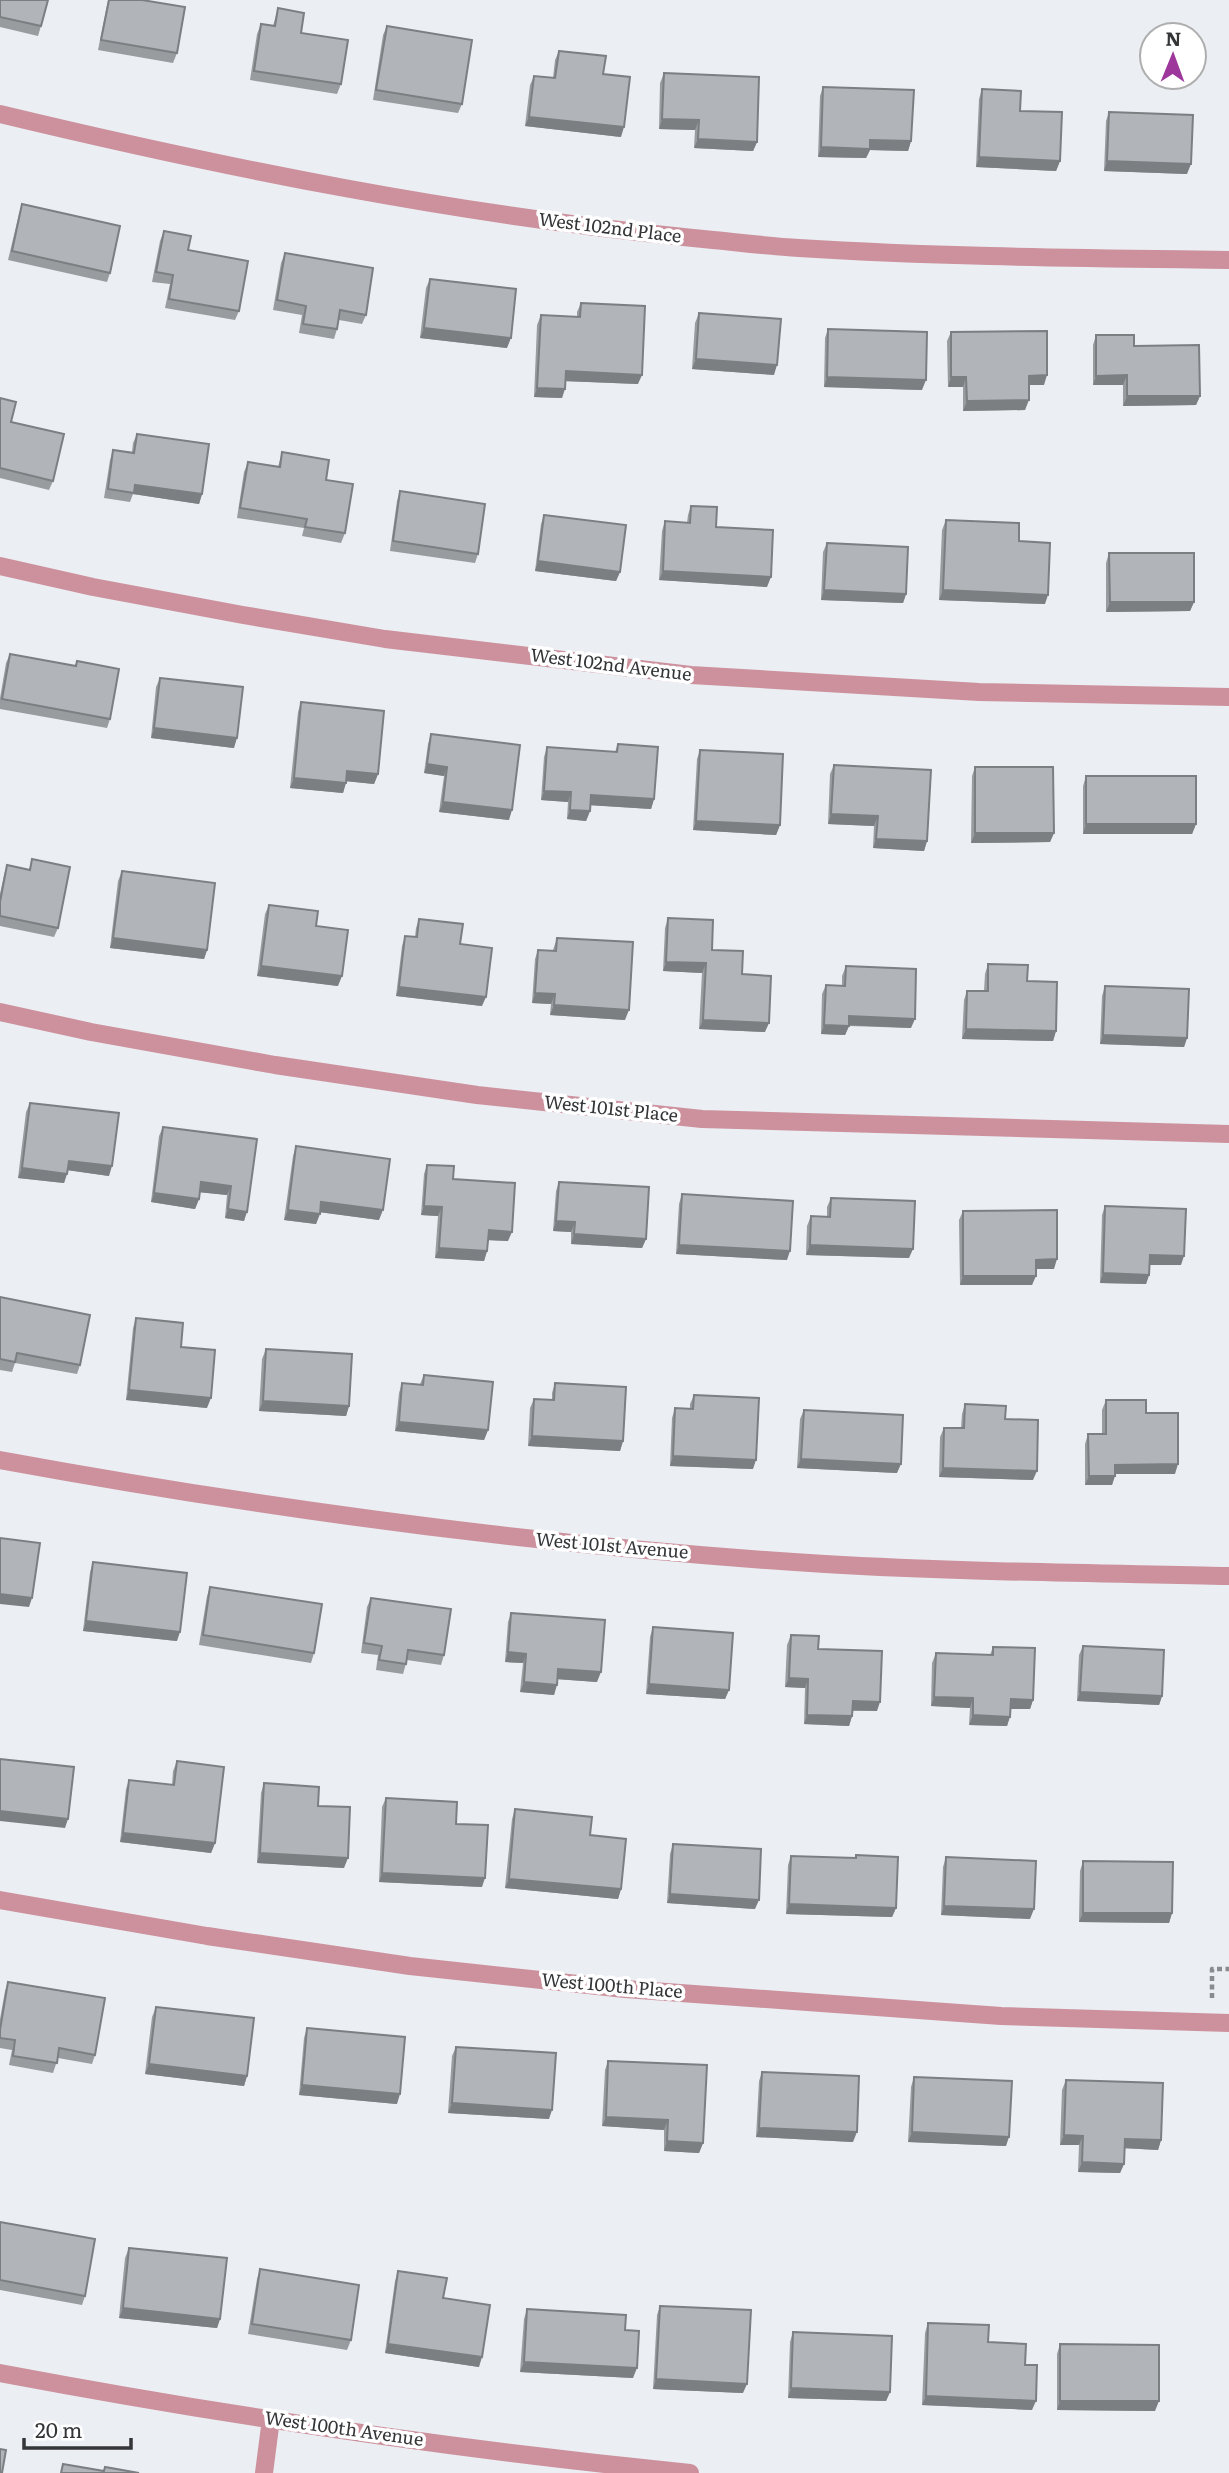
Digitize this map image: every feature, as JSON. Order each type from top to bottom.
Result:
[{"type":"street","name":"West 102nd Place","points":[[0,114],[132,146],[310,183],[463,210],[622,231],[797,248],[981,256],[1229,260]]},
{"type":"street","name":"West 102nd Avenue","points":[[0,566],[189,605],[385,639],[691,675],[979,692],[1229,696]]},
{"type":"street","name":"West 101st Place","points":[[0,1012],[91,1032],[288,1067],[477,1095],[689,1117],[1229,1134]]},
{"type":"street","name":"West 101st Avenue","points":[[0,1460],[161,1489],[396,1524],[591,1545],[826,1564],[1229,1576]]},
{"type":"street","name":"West 100th Place","points":[[0,1900],[207,1936],[410,1966],[625,1989],[1001,2016],[1229,2023]]},
{"type":"street","name":"West 100th Avenue","points":[[0,2373],[163,2403],[497,2452],[690,2473]]},
{"type":"street","points":[[264,2473],[271,2419]]},
{"type":"path","points":[[1212,1969],[1229,1969]]},
{"type":"building","points":[[0,0],[48,0],[41,26],[0,17]]},
{"type":"building","points":[[109,0],[142,0],[185,7],[177,53],[101,40]]},
{"type":"building","points":[[278,8],[304,13],[301,33],[348,40],[341,84],[254,71],[261,24],[275,26]]},
{"type":"building","points":[[387,26],[472,40],[462,104],[376,90]]},
{"type":"building","points":[[559,51],[606,56],[603,74],[630,77],[624,127],[529,117],[534,76],[555,78]]},
{"type":"building","points":[[664,73],[759,77],[757,142],[698,139],[699,120],[662,119]]},
{"type":"building","points":[[823,87],[914,90],[911,141],[870,140],[870,149],[821,147]]},
{"type":"building","points":[[982,89],[1021,91],[1020,111],[1062,112],[1060,161],[979,157]]},
{"type":"building","points":[[1109,112],[1193,115],[1191,164],[1107,161]]},
{"type":"building","points":[[22,204],[120,226],[110,273],[12,251]]},
{"type":"building","points":[[164,231],[191,236],[188,250],[248,261],[239,311],[169,299],[173,275],[156,272]]},
{"type":"building","points":[[285,253],[373,268],[366,315],[340,310],[337,329],[303,324],[306,306],[277,300]]},
{"type":"building","points":[[430,279],[516,289],[511,338],[424,328]]},
{"type":"building","points":[[581,303],[645,306],[642,375],[566,371],[565,389],[537,388],[541,315],[580,317]]},
{"type":"building","points":[[699,313],[781,319],[777,365],[696,359]]},
{"type":"building","points":[[828,329],[927,332],[926,380],[827,377]]},
{"type":"building","points":[[1047,331],[1047,375],[1029,376],[1029,400],[967,401],[966,377],[951,377],[951,332]]},
{"type":"building","points":[[1096,335],[1134,335],[1134,346],[1199,345],[1200,396],[1127,396],[1127,375],[1096,376]]},
{"type":"building","points":[[0,398],[16,402],[11,422],[64,434],[53,481],[0,468]]},
{"type":"building","points":[[137,434],[209,444],[202,494],[135,485],[134,493],[108,489],[113,450],[134,453]]},
{"type":"building","points":[[282,452],[329,460],[326,480],[353,484],[345,533],[305,527],[307,519],[240,508],[248,462],[280,467]]},
{"type":"building","points":[[400,491],[485,504],[478,554],[393,541]]},
{"type":"building","points":[[691,506],[717,507],[716,527],[773,530],[771,577],[663,571],[665,521],[690,523]]},
{"type":"building","points":[[544,515],[626,525],[620,572],[538,561]]},
{"type":"building","points":[[946,520],[1019,523],[1019,541],[1050,543],[1048,595],[943,590]]},
{"type":"building","points":[[827,543],[908,547],[906,594],[824,590]]},
{"type":"building","points":[[1109,553],[1194,553],[1194,602],[1110,602]]},
{"type":"building","points":[[10,654],[76,666],[77,661],[119,669],[110,719],[2,699]]},
{"type":"building","points":[[160,678],[243,687],[237,738],[154,728]]},
{"type":"building","points":[[301,702],[384,711],[378,774],[347,771],[346,783],[294,778]]},
{"type":"building","points":[[431,734],[520,745],[512,810],[443,802],[447,767],[427,764]]},
{"type":"building","points":[[618,744],[658,747],[654,799],[591,795],[590,811],[570,810],[571,792],[544,791],[547,747],[617,752]]},
{"type":"building","points":[[700,750],[783,754],[780,825],[696,821]]},
{"type":"building","points":[[834,765],[931,770],[927,841],[876,839],[878,816],[831,814]]},
{"type":"building","points":[[975,767],[1053,767],[1054,833],[975,833]]},
{"type":"building","points":[[1086,776],[1196,776],[1196,824],[1086,824]]},
{"type":"building","points":[[32,859],[70,867],[58,928],[0,916],[7,865],[30,870]]},
{"type":"building","points":[[122,871],[215,883],[207,950],[113,938]]},
{"type":"building","points":[[269,905],[318,911],[316,926],[348,930],[342,976],[261,966]]},
{"type":"building","points":[[668,918],[713,920],[712,950],[743,951],[742,974],[771,976],[769,1023],[703,1020],[706,963],[666,962]]},
{"type":"building","points":[[419,919],[463,924],[460,944],[492,948],[486,997],[399,987],[405,936],[417,937]]},
{"type":"building","points":[[557,938],[633,942],[629,1010],[554,1005],[555,994],[535,993],[538,950],[556,951]]},
{"type":"building","points":[[988,964],[1028,965],[1027,981],[1057,982],[1056,1031],[966,1029],[967,991],[988,991]]},
{"type":"building","points":[[846,966],[916,969],[915,1019],[849,1016],[849,1026],[824,1025],[826,985],[845,986]]},
{"type":"building","points":[[1105,986],[1189,989],[1187,1038],[1103,1035]]},
{"type":"building","points":[[30,1103],[119,1113],[112,1166],[69,1161],[67,1174],[22,1168]]},
{"type":"building","points":[[163,1127],[257,1139],[247,1212],[228,1209],[231,1186],[201,1182],[199,1199],[154,1193]]},
{"type":"building","points":[[296,1146],[390,1159],[383,1210],[321,1202],[320,1214],[288,1210]]},
{"type":"building","points":[[427,1165],[454,1166],[453,1179],[515,1183],[512,1232],[489,1230],[487,1251],[439,1248],[442,1207],[424,1206]]},
{"type":"building","points":[[559,1182],[649,1187],[646,1239],[574,1234],[575,1222],[556,1221]]},
{"type":"building","points":[[682,1194],[793,1201],[790,1251],[679,1245]]},
{"type":"building","points":[[831,1198],[915,1201],[913,1249],[810,1245],[811,1216],[830,1217]]},
{"type":"building","points":[[1105,1206],[1186,1209],[1184,1256],[1150,1255],[1149,1275],[1103,1273]]},
{"type":"building","points":[[1057,1210],[1057,1259],[1036,1260],[1036,1276],[963,1276],[963,1211]]},
{"type":"building","points":[[0,1297],[90,1315],[80,1365],[17,1353],[15,1362],[0,1359]]},
{"type":"building","points":[[136,1318],[183,1323],[181,1347],[215,1350],[211,1398],[129,1390]]},
{"type":"building","points":[[266,1349],[352,1354],[349,1406],[263,1401]]},
{"type":"building","points":[[424,1375],[493,1382],[488,1430],[399,1422],[402,1383],[423,1385]]},
{"type":"building","points":[[555,1383],[626,1387],[623,1441],[532,1436],[534,1399],[554,1400]]},
{"type":"building","points":[[694,1395],[759,1398],[756,1460],[673,1456],[675,1408],[693,1409]]},
{"type":"building","points":[[1106,1400],[1146,1400],[1146,1413],[1178,1413],[1178,1464],[1115,1465],[1115,1476],[1089,1476],[1088,1434],[1106,1434]]},
{"type":"building","points":[[965,1404],[1006,1406],[1005,1419],[1038,1420],[1037,1471],[943,1468],[944,1428],[964,1428]]},
{"type":"building","points":[[804,1410],[903,1415],[901,1464],[801,1459]]},
{"type":"building","points":[[0,1538],[40,1543],[32,1598],[0,1594]]},
{"type":"building","points":[[93,1562],[187,1573],[180,1632],[86,1621]]},
{"type":"building","points":[[210,1587],[322,1604],[314,1653],[203,1635]]},
{"type":"building","points":[[371,1598],[451,1609],[444,1655],[408,1650],[406,1664],[379,1660],[382,1646],[364,1643]]},
{"type":"building","points":[[511,1613],[605,1620],[601,1672],[558,1669],[557,1685],[524,1682],[526,1654],[508,1652]]},
{"type":"building","points":[[653,1627],[733,1633],[729,1690],[649,1684]]},
{"type":"building","points":[[791,1635],[819,1636],[818,1649],[882,1651],[880,1702],[853,1701],[852,1716],[807,1715],[808,1679],[789,1678]]},
{"type":"building","points":[[1083,1646],[1164,1650],[1162,1696],[1080,1692]]},
{"type":"building","points":[[993,1647],[1035,1648],[1033,1700],[1011,1699],[1010,1717],[973,1715],[973,1698],[934,1697],[936,1653],[993,1655]]},
{"type":"building","points":[[0,1759],[74,1767],[68,1819],[0,1811]]},
{"type":"building","points":[[177,1761],[224,1767],[215,1843],[123,1833],[129,1780],[174,1785]]},
{"type":"building","points":[[264,1783],[319,1787],[318,1806],[350,1807],[348,1858],[260,1853]]},
{"type":"building","points":[[386,1798],[457,1802],[456,1824],[488,1825],[485,1878],[382,1873]]},
{"type":"building","points":[[515,1809],[592,1817],[590,1835],[626,1839],[621,1889],[509,1879]]},
{"type":"building","points":[[673,1844],[761,1849],[759,1900],[670,1894]]},
{"type":"building","points":[[856,1855],[898,1857],[896,1908],[789,1904],[791,1856],[856,1858]]},
{"type":"building","points":[[946,1857],[1036,1861],[1034,1909],[944,1906]]},
{"type":"building","points":[[1083,1861],[1173,1862],[1172,1913],[1083,1913]]},
{"type":"building","points":[[8,1982],[105,1998],[95,2055],[59,2048],[57,2063],[13,2056],[15,2040],[0,2038]]},
{"type":"building","points":[[156,2007],[254,2018],[247,2076],[149,2064]]},
{"type":"building","points":[[307,2028],[405,2037],[400,2094],[302,2085]]},
{"type":"building","points":[[456,2047],[556,2053],[552,2110],[452,2103]]},
{"type":"building","points":[[608,2061],[707,2065],[703,2143],[667,2141],[668,2120],[606,2117]]},
{"type":"building","points":[[762,2072],[859,2076],[857,2132],[759,2128]]},
{"type":"building","points":[[914,2077],[1012,2081],[1009,2137],[912,2132]]},
{"type":"building","points":[[1066,2080],[1163,2083],[1161,2140],[1125,2139],[1124,2164],[1082,2162],[1083,2136],[1064,2135]]},
{"type":"building","points":[[0,2222],[95,2239],[85,2296],[0,2280]]},
{"type":"building","points":[[129,2248],[227,2258],[220,2319],[123,2308]]},
{"type":"building","points":[[260,2269],[359,2285],[351,2340],[252,2324]]},
{"type":"building","points":[[398,2271],[447,2278],[443,2298],[490,2305],[482,2357],[388,2344]]},
{"type":"building","points":[[660,2306],[751,2310],[747,2384],[656,2379]]},
{"type":"building","points":[[527,2309],[626,2315],[625,2330],[639,2331],[637,2368],[524,2362]]},
{"type":"building","points":[[928,2323],[989,2325],[988,2342],[1026,2344],[1025,2365],[1037,2365],[1036,2401],[926,2396]]},
{"type":"building","points":[[793,2332],[892,2336],[890,2392],[791,2388]]},
{"type":"building","points":[[1060,2344],[1159,2345],[1159,2401],[1060,2401]]},
{"type":"building","points":[[0,2449],[6,2450],[2,2473],[0,2473]]},
{"type":"building","points":[[63,2464],[104,2471],[105,2467],[139,2473],[61,2473]]}]
